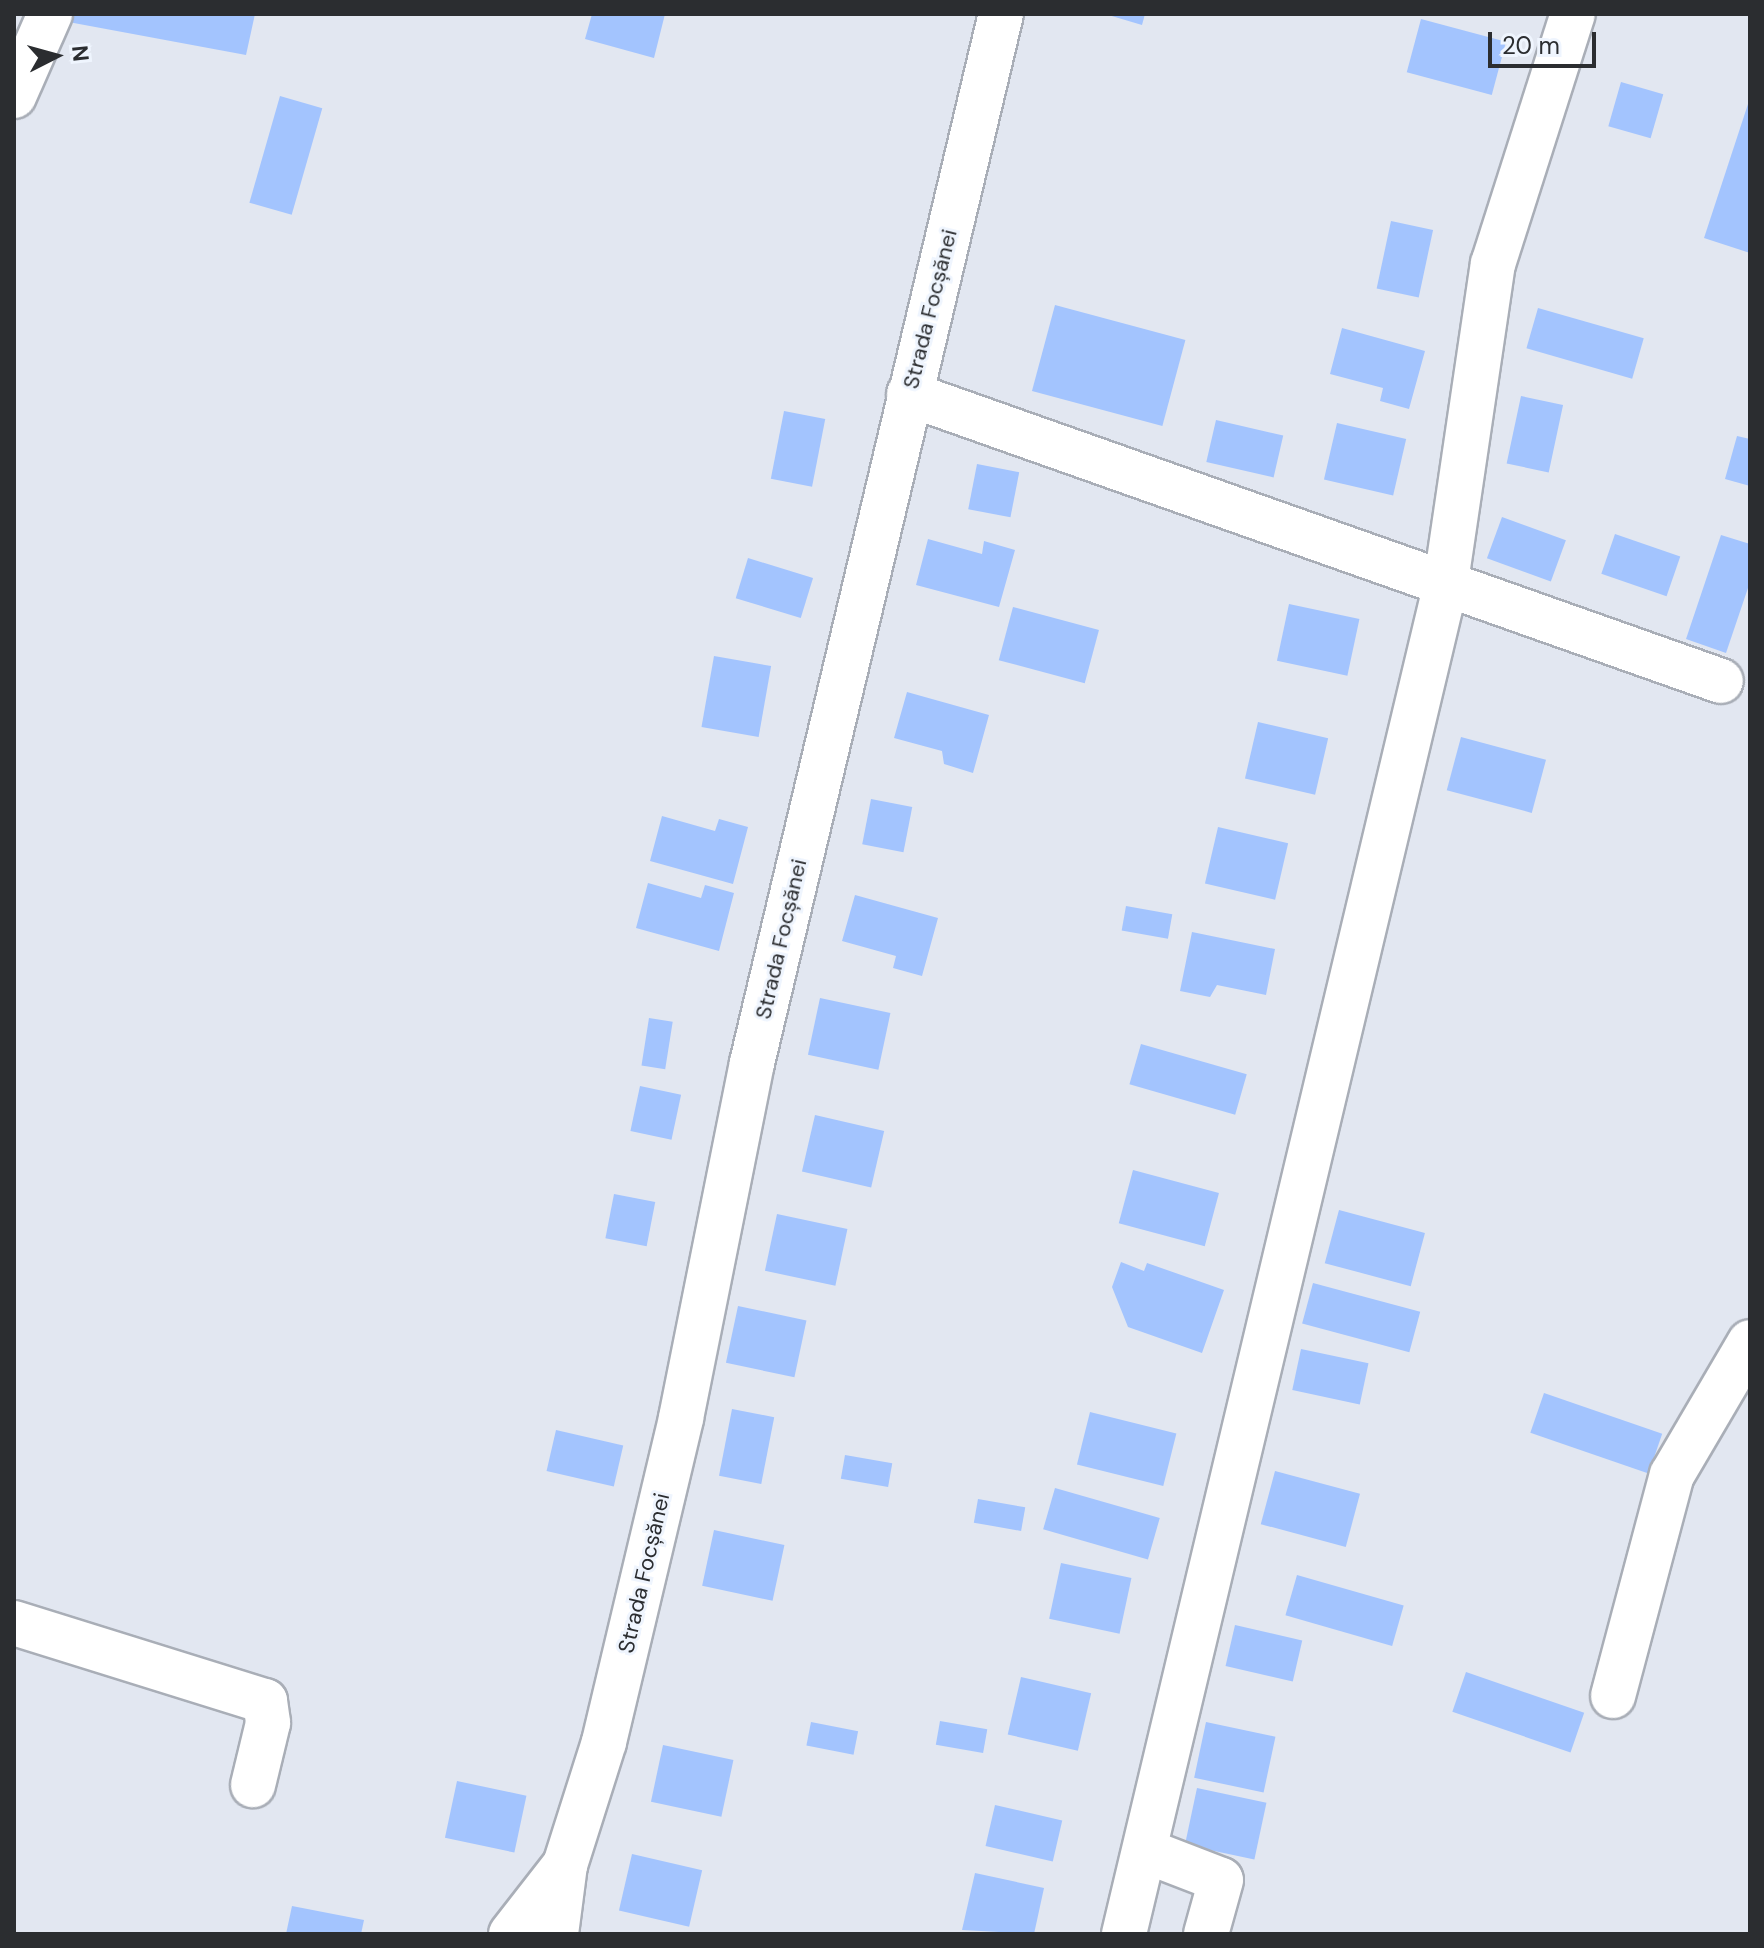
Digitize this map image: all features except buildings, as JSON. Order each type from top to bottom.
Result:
[{"type":"street","points":[[14,96],[50,14]]},
{"type":"street","name":"Strada Focșănei","points":[[565,1865],[604,1742],[677,1434],[752,1063],[1001,14]]},
{"type":"street","points":[[1124,1934],[1445,588],[1493,264],[1573,14]]},
{"type":"street","points":[[909,394],[1445,588],[1721,681]]},
{"type":"street","points":[[1613,1696],[1672,1475],[1750,1342]]},
{"type":"street","points":[[14,1623],[257,1696],[268,1723],[253,1785]]},
{"type":"street","points":[[1146,1851],[1221,1880],[1206,1934]]},
{"type":"street","points":[[511,1934],[565,1865]]},
{"type":"street","points":[[556,1934],[565,1865]]}]
